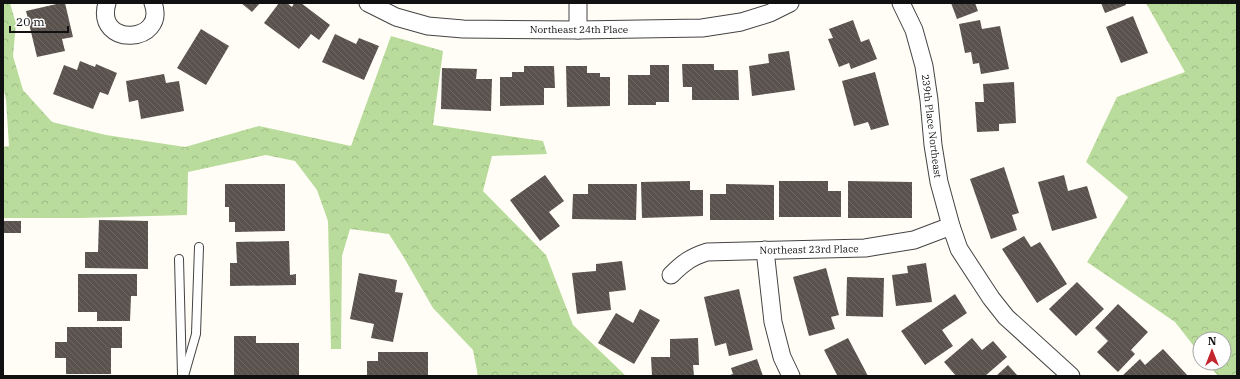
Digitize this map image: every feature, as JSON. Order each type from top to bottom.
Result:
[{"type":"street","points":[[107,3],[105,13],[107,21],[115,31],[127,36],[135,36],[143,33],[149,28],[153,21],[155,14],[153,3]]},
{"type":"street","name":"Northeast 24th Place","points":[[368,3],[396,17],[428,26],[463,30],[702,28],[741,22],[770,13],[790,3]]},
{"type":"street","points":[[578,3],[578,30]]},
{"type":"street","name":"239th Place Northeast","points":[[901,3],[914,30],[924,66],[929,100],[934,156],[939,182],[951,226],[960,249],[974,273],[1006,317],[1071,376]]},
{"type":"street","name":"Northeast 23rd Place","points":[[671,275],[681,264],[692,257],[707,252],[865,248],[914,240],[951,226]]},
{"type":"street","points":[[765,250],[773,322],[782,357],[791,376]]},
{"type":"lane","points":[[183,376],[196,334],[199,247]]},
{"type":"lane","points":[[179,259],[183,376]]},
{"type":"green space","points":[[3,3],[10,3],[16,24],[13,56],[23,90],[52,122],[106,135],[185,147],[259,126],[351,146],[391,36],[443,51],[433,125],[543,141],[547,154],[492,156],[483,191],[546,255],[573,325],[626,376],[478,376],[473,350],[433,308],[389,234],[350,229],[342,256],[341,349],[331,349],[328,221],[317,190],[295,161],[266,155],[188,172],[187,215],[81,218],[3,218],[3,147],[9,146],[6,100],[3,86]]},
{"type":"green space","points":[[1146,3],[1237,3],[1237,376],[1218,376],[1214,371],[1232,371],[1232,331],[1192,331],[1192,344],[1175,322],[1087,262],[1128,197],[1086,162],[1117,97],[1185,72]]},
{"type":"building","points":[[65,3],[73,37],[62,39],[65,51],[37,57],[26,11]]},
{"type":"building","points":[[241,3],[260,3],[252,12]]},
{"type":"building","points":[[279,3],[287,3],[292,7],[294,3],[301,3],[330,25],[319,40],[311,34],[299,49],[264,23]]},
{"type":"building","points":[[951,3],[975,3],[978,11],[957,19]]},
{"type":"building","points":[[1101,3],[1125,3],[1126,5],[1105,13]]},
{"type":"building","points":[[1133,16],[1148,53],[1121,63],[1106,27]]},
{"type":"building","points":[[853,20],[861,42],[869,39],[877,59],[851,69],[849,63],[839,67],[828,39],[833,38],[829,29]]},
{"type":"building","points":[[980,20],[982,29],[1000,26],[1009,69],[981,74],[979,63],[973,64],[971,52],[965,53],[959,24]]},
{"type":"building","points":[[201,29],[229,46],[206,85],[177,68]]},
{"type":"building","points":[[335,34],[356,44],[359,38],[379,46],[364,80],[322,62]]},
{"type":"building","points":[[789,51],[795,90],[752,96],[749,66],[769,63],[768,54]]},
{"type":"building","points":[[80,61],[95,67],[96,64],[117,73],[108,95],[100,92],[93,109],[53,94],[64,65],[77,70]]},
{"type":"building","points":[[682,64],[714,64],[714,70],[738,70],[739,100],[692,100],[692,87],[683,87]]},
{"type":"building","points":[[650,65],[669,65],[669,102],[656,102],[656,105],[628,105],[628,75],[650,75]]},
{"type":"building","points":[[524,66],[554,66],[555,88],[544,88],[544,105],[500,106],[500,77],[512,77],[512,72],[524,72]]},
{"type":"building","points":[[566,66],[587,66],[587,73],[600,73],[600,77],[610,77],[610,106],[567,107]]},
{"type":"building","points":[[442,68],[477,69],[476,79],[492,79],[491,111],[441,109]]},
{"type":"building","points":[[875,72],[889,125],[871,130],[868,122],[854,126],[842,81]]},
{"type":"building","points":[[164,74],[166,83],[179,81],[184,111],[141,119],[138,100],[129,102],[126,81]]},
{"type":"building","points":[[1014,82],[1016,123],[999,124],[999,131],[977,132],[975,102],[984,102],[983,84]]},
{"type":"building","points":[[1004,167],[1019,213],[1012,215],[1017,230],[991,239],[970,179]]},
{"type":"building","points":[[545,175],[564,201],[549,212],[560,226],[540,241],[510,200]]},
{"type":"building","points":[[1064,175],[1068,191],[1087,186],[1097,218],[1052,231],[1038,182]]},
{"type":"building","points":[[690,181],[690,190],[703,190],[703,216],[642,218],[641,182]]},
{"type":"building","points":[[779,181],[828,181],[828,191],[841,191],[841,217],[779,217]]},
{"type":"building","points":[[848,181],[912,182],[912,218],[848,218]]},
{"type":"building","points":[[225,184],[285,184],[285,231],[235,232],[235,222],[229,222],[229,207],[225,207]]},
{"type":"building","points":[[588,184],[637,184],[636,220],[572,219],[573,194],[588,194]]},
{"type":"building","points":[[726,184],[774,185],[774,220],[710,220],[710,194],[726,194]]},
{"type":"building","points":[[99,220],[148,221],[148,269],[85,268],[85,252],[98,252]]},
{"type":"building","points":[[3,221],[21,221],[21,233],[3,233]]},
{"type":"building","points":[[1024,236],[1031,247],[1040,242],[1067,284],[1037,303],[1002,249]]},
{"type":"building","points":[[289,241],[290,275],[296,274],[296,285],[230,286],[230,263],[237,263],[236,242]]},
{"type":"building","points":[[622,261],[626,290],[609,292],[611,310],[577,314],[572,273],[596,271],[596,264]]},
{"type":"building","points":[[926,263],[932,302],[896,306],[892,275],[908,273],[907,266]]},
{"type":"building","points":[[826,268],[839,315],[831,317],[835,329],[809,336],[793,277]]},
{"type":"building","points":[[359,273],[397,280],[395,292],[403,293],[393,342],[371,338],[374,324],[350,319]]},
{"type":"building","points":[[78,274],[137,274],[137,296],[131,296],[130,321],[97,321],[97,312],[78,312]]},
{"type":"building","points":[[847,277],[884,278],[883,317],[846,316]]},
{"type":"building","points":[[1077,282],[1104,309],[1076,336],[1049,309]]},
{"type":"building","points":[[739,289],[753,350],[729,356],[726,343],[715,346],[704,297]]},
{"type":"building","points":[[955,294],[967,313],[942,330],[953,346],[925,365],[901,331]]},
{"type":"building","points":[[1118,304],[1148,332],[1131,350],[1135,354],[1118,372],[1097,352],[1108,341],[1095,328]]},
{"type":"building","points":[[640,309],[660,320],[634,364],[598,343],[616,313],[633,323]]},
{"type":"building","points":[[67,327],[122,327],[122,348],[111,348],[111,374],[66,374],[66,358],[55,358],[55,342],[67,342]]},
{"type":"building","points":[[234,336],[256,336],[256,343],[299,343],[299,376],[234,376]]},
{"type":"building","points":[[698,338],[699,365],[693,365],[694,376],[652,376],[651,357],[670,357],[670,339]]},
{"type":"building","points":[[848,338],[868,376],[834,376],[837,375],[824,350]]},
{"type":"building","points":[[972,338],[982,350],[993,341],[1007,357],[985,376],[956,376],[944,362]]},
{"type":"building","points":[[1163,349],[1188,376],[1122,376],[1140,359],[1145,365]]},
{"type":"building","points":[[378,352],[428,352],[428,376],[367,376],[367,361],[378,361]]},
{"type":"building","points":[[757,359],[763,376],[727,376],[733,374],[731,368]]},
{"type":"building","points":[[1008,365],[1018,376],[996,376]]}]
